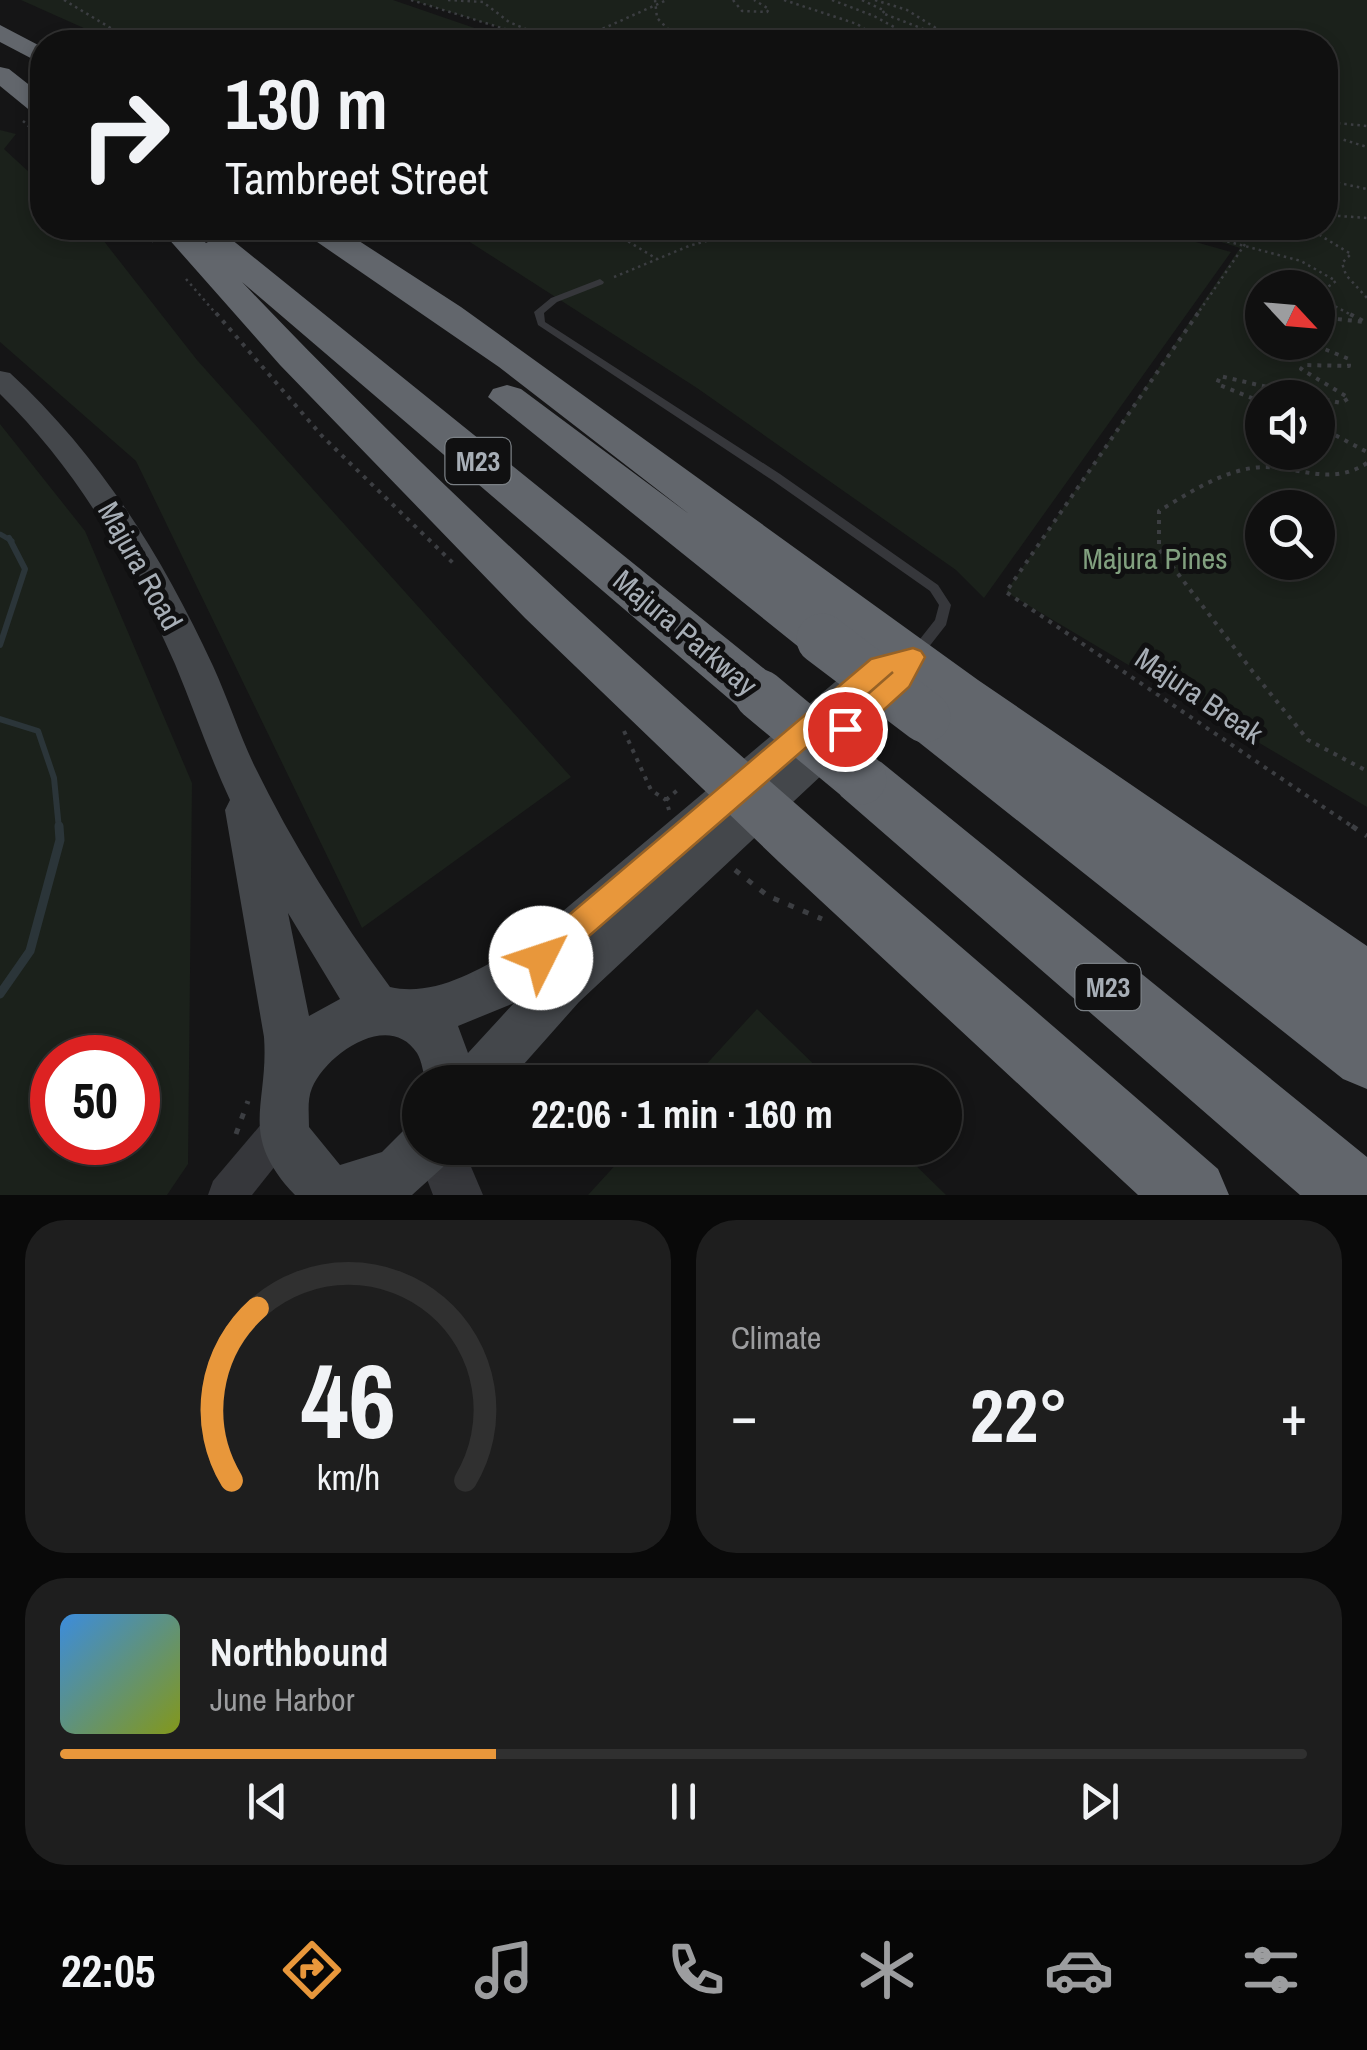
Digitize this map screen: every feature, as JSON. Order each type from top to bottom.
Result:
[{"type":"highway","points":[[0,32],[30,50]]},
{"type":"highway","points":[[0,74],[30,98]]},
{"type":"highway","points":[[185,240],[370,440],[747,798],[1192,1195]]},
{"type":"highway","name":"Majura Parkway","points":[[211,240],[1356,1195]]},
{"type":"highway","name":"M23","points":[[302,240],[1367,1055]]},
{"type":"highway","points":[[338,240],[405,280],[1163,842],[1367,984]]},
{"type":"main road","name":"Majura Road","points":[[0,379],[69,449],[154,580],[214,710],[240,780],[349,972],[396,1013],[436,1032],[450,1065]]},
{"type":"main road","points":[[407,1165],[398,1174],[342,1193],[302,1165],[275,1100],[314,1042],[344,1020],[396,1013],[487,992],[541,958],[900,680],[913,657]]},
{"type":"main road","name":"Majura Road","points":[[240,780],[289,1037],[275,1100]]},
{"type":"main road","points":[[490,1065],[562,985],[747,798]]},
{"type":"street","points":[[227,1195],[275,1100]]},
{"type":"street","points":[[447,1165],[458,1195]]},
{"type":"lane","points":[[600,282],[554,300],[539,312],[541,322],[776,477],[934,588],[945,605],[941,622],[913,657]]},
{"type":"path","points":[[64,0],[114,30]]},
{"type":"path","points":[[411,0],[508,30]]},
{"type":"path","points":[[448,0],[483,2],[509,22],[528,30]]},
{"type":"path","points":[[655,0],[652,6],[657,18],[670,30]]},
{"type":"path","points":[[599,30],[667,0]]},
{"type":"path","points":[[734,0],[742,11],[767,12],[769,9],[754,0]]},
{"type":"path","points":[[784,0],[866,30]]},
{"type":"path","points":[[832,0],[899,30]]},
{"type":"path","points":[[862,0],[886,11],[882,13],[927,30]]},
{"type":"path","points":[[875,0],[907,10],[939,30]]},
{"type":"path","points":[[1338,123],[1367,126]]},
{"type":"path","points":[[1338,138],[1367,148]]},
{"type":"path","points":[[1338,182],[1367,188]]},
{"type":"path","points":[[1338,216],[1367,218]]},
{"type":"path","points":[[626,240],[657,259]]},
{"type":"path","points":[[600,282],[714,240]]},
{"type":"path","points":[[1215,240],[1301,261],[1317,270]]},
{"type":"path","points":[[1224,240],[1240,248]]},
{"type":"path","points":[[1240,248],[1246,240]]},
{"type":"path","points":[[1327,240],[1350,254],[1342,263],[1346,275],[1367,298]]},
{"type":"path","name":"Majura Break","points":[[1240,248],[1006,592],[1367,836]]},
{"type":"path","points":[[1335,306],[1365,322],[1335,319]]},
{"type":"path","points":[[1319,380],[1301,369],[1304,365],[1350,366],[1349,359],[1335,353]]},
{"type":"path","points":[[1245,382],[1220,376],[1217,384],[1245,395]]},
{"type":"path","points":[[1335,390],[1349,398],[1335,402]]},
{"type":"path","points":[[1335,435],[1367,452]]},
{"type":"path","points":[[1367,463],[1337,475],[1296,475],[1257,467],[1222,477],[1158,511],[1159,548],[1308,740],[1367,770]]},
{"type":"path","points":[[666,800],[681,786]]},
{"type":"path","points":[[229,1147],[275,1100]]},
{"type":"green space","points":[[21,0],[393,0],[480,30],[88,30]]},
{"type":"green space","name":"Majura Pines","points":[[411,0],[1367,0],[1367,807],[1006,592],[1240,248],[1215,240],[1338,240],[1338,30],[508,30]]},
{"type":"green space","points":[[0,130],[16,134],[4,149],[30,173],[30,240],[103,240],[197,360],[571,777],[362,928],[136,461],[0,342]]},
{"type":"green space","points":[[467,240],[1188,240],[1231,252],[984,598],[956,570],[697,388]]},
{"type":"green space","points":[[0,424],[85,531],[192,783],[188,1164],[167,1195],[0,1195]]},
{"type":"green space","points":[[757,1009],[815,1065],[706,1065]]},
{"type":"green space","points":[[615,1165],[915,1165],[946,1195],[588,1195]]},
{"type":"waterway","points":[[0,534],[10,540]]},
{"type":"waterway","points":[[0,645],[25,569],[10,540]]},
{"type":"waterway","points":[[0,719],[38,731],[54,778],[59,829]]},
{"type":"waterway","points":[[0,994],[30,951],[60,840],[59,826]]},
{"type":"route","points":[[541,958],[880,666],[913,657],[900,680],[845,729]]}]
